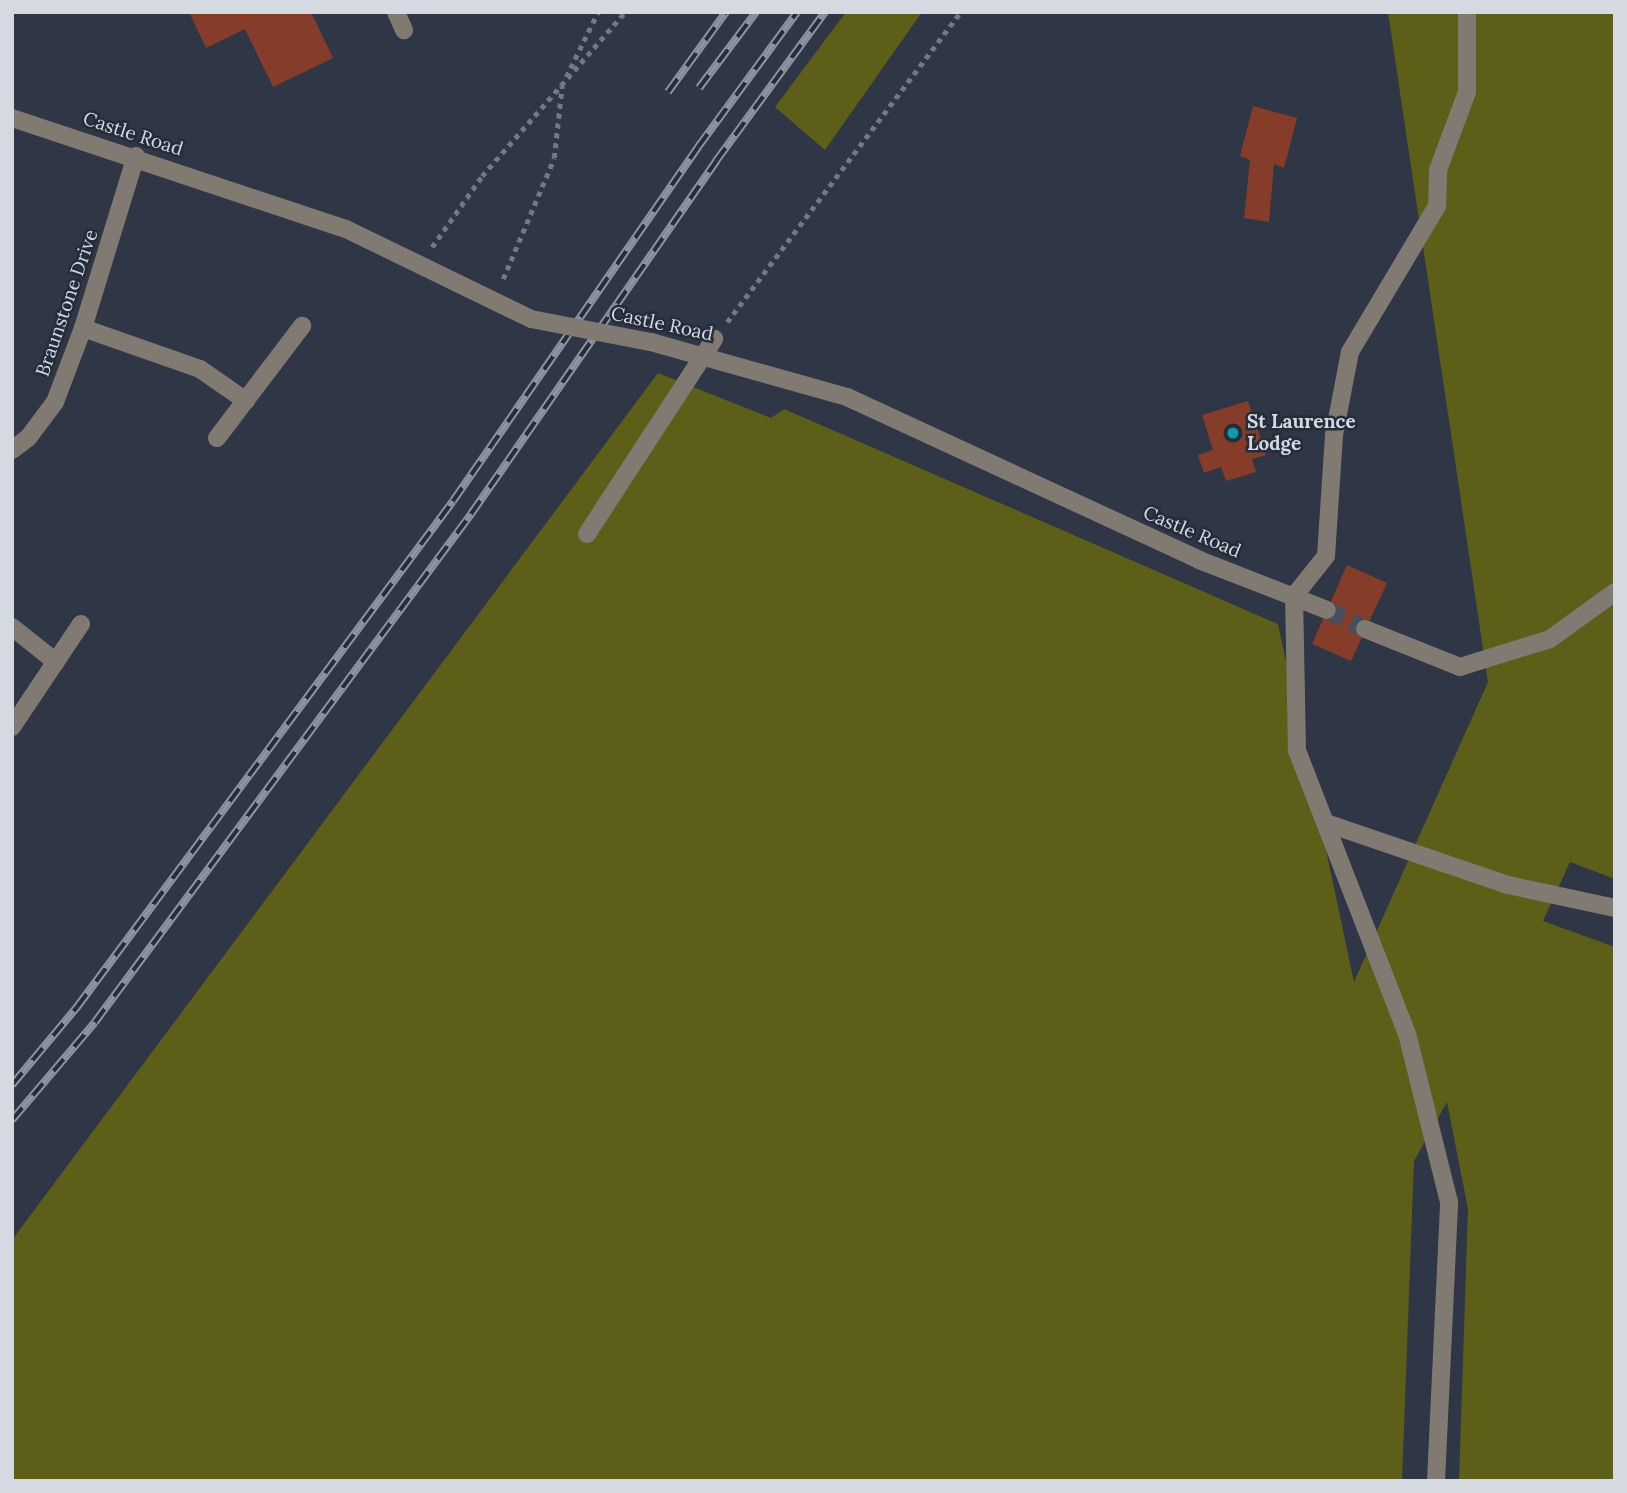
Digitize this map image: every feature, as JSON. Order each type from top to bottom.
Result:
[{"type":"street","points":[[396,12],[404,30]]},
{"type":"street","points":[[1436,1481],[1449,1202],[1407,1034],[1329,824],[1297,750],[1294,596],[1326,556],[1334,435],[1350,352],[1437,206],[1438,170],[1467,92],[1467,12]]},
{"type":"street","name":"Castle Road","points":[[12,118],[136,156],[346,229],[531,319],[650,342],[708,346],[847,397],[1199,560],[1327,610]]},
{"type":"street","name":"Braunstone Drive","points":[[12,450],[28,438],[55,402],[83,328],[136,156]]},
{"type":"street","points":[[217,438],[302,327]]},
{"type":"street","points":[[83,328],[200,369],[246,401]]},
{"type":"street","points":[[587,534],[708,346]]},
{"type":"street","points":[[1365,629],[1460,667],[1550,639],[1615,592]]},
{"type":"street","points":[[12,727],[81,624]]},
{"type":"street","points":[[12,627],[56,662]]},
{"type":"street","points":[[1329,824],[1508,885],[1615,908]]},
{"type":"path","points":[[493,300],[554,158],[562,85],[598,12]]},
{"type":"path","points":[[420,264],[482,176],[625,12]]},
{"type":"path","points":[[708,346],[961,12]]},
{"type":"shaded area","points":[[846,12],[922,12],[825,150],[775,107]]},
{"type":"shaded area","points":[[1388,12],[1615,12],[1615,879],[1570,862],[1543,921],[1615,947],[1615,1481],[1459,1481],[1468,1209],[1447,1102],[1414,1161],[1402,1481],[12,1481],[12,1240],[658,373],[771,418],[784,409],[1278,624],[1354,982],[1488,682]]},
{"type":"building","points":[[189,12],[311,12],[333,58],[273,87],[245,29],[206,48]]},
{"type":"building","points":[[1253,106],[1297,118],[1284,168],[1274,164],[1269,222],[1244,218],[1250,160],[1240,156]]},
{"type":"building","name":"St Laurence Lodge","points":[[1248,401],[1266,455],[1252,459],[1256,472],[1226,481],[1221,467],[1204,473],[1198,455],[1213,450],[1202,415]]},
{"type":"building","points":[[1347,565],[1387,583],[1351,661],[1312,644]]},
{"type":"tunnel","points":[[1327,610],[1365,629]]},
{"type":"railway","points":[[668,92],[726,12]]},
{"type":"railway","points":[[699,88],[756,12]]},
{"type":"railway","points":[[12,1085],[77,1007],[453,501],[698,147],[797,12]]},
{"type":"railway","points":[[12,1120],[95,1022],[471,514],[716,161],[825,12]]},
{"type":"place","name":"St Laurence Lodge","points":[[1233,433]]}]
